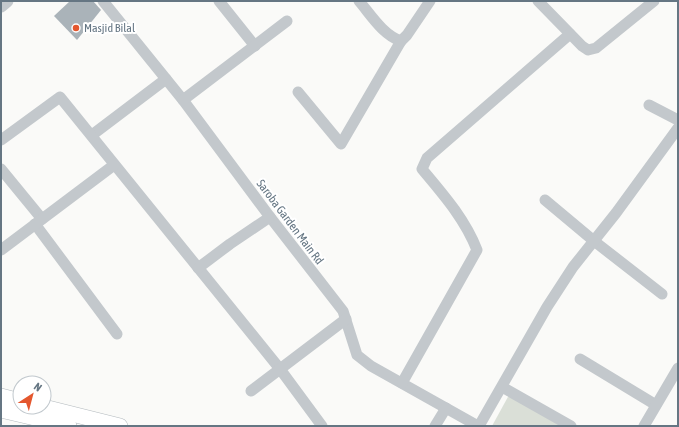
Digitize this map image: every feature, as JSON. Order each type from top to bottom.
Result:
[{"type":"main road","points":[[1,396],[12,399]]},
{"type":"main road","points":[[52,409],[120,426]]},
{"type":"main road","points":[[1,410],[69,426]]},
{"type":"street","points":[[1,6],[7,1]]},
{"type":"street","name":"Saroba Garden Main Rd","points":[[103,1],[183,100],[270,217],[343,311],[357,355],[371,366],[479,426]]},
{"type":"street","points":[[219,1],[254,46]]},
{"type":"street","points":[[359,1],[385,32],[393,39],[400,41]]},
{"type":"street","points":[[298,92],[341,144],[400,41],[407,36],[430,1]]},
{"type":"street","points":[[538,1],[588,50],[596,48],[654,1]]},
{"type":"street","points":[[183,100],[287,21]]},
{"type":"street","points":[[402,383],[477,250],[471,234],[451,204],[422,169],[427,158],[570,34]]},
{"type":"street","points":[[92,135],[166,79]]},
{"type":"street","points":[[1,140],[60,97],[280,369],[322,426]]},
{"type":"street","points":[[649,105],[678,120]]},
{"type":"street","points":[[479,426],[547,307],[573,267],[616,213],[678,128]]},
{"type":"street","points":[[1,250],[114,164]]},
{"type":"street","points":[[1,169],[118,334]]},
{"type":"street","points":[[545,200],[594,241],[662,294]]},
{"type":"street","points":[[198,268],[270,217]]},
{"type":"street","points":[[251,392],[346,319]]},
{"type":"street","points":[[580,359],[656,406]]},
{"type":"street","points":[[644,426],[678,368]]},
{"type":"street","points":[[502,387],[571,426]]},
{"type":"street","points":[[435,426],[446,408]]},
{"type":"shaded area","points":[[509,395],[564,426],[492,426]]},
{"type":"building","name":"Masjid Bilal","points":[[70,1],[93,1],[101,10],[77,40],[54,16]]},
{"type":"place","name":"Masjid Bilal","points":[[76,28]]}]
